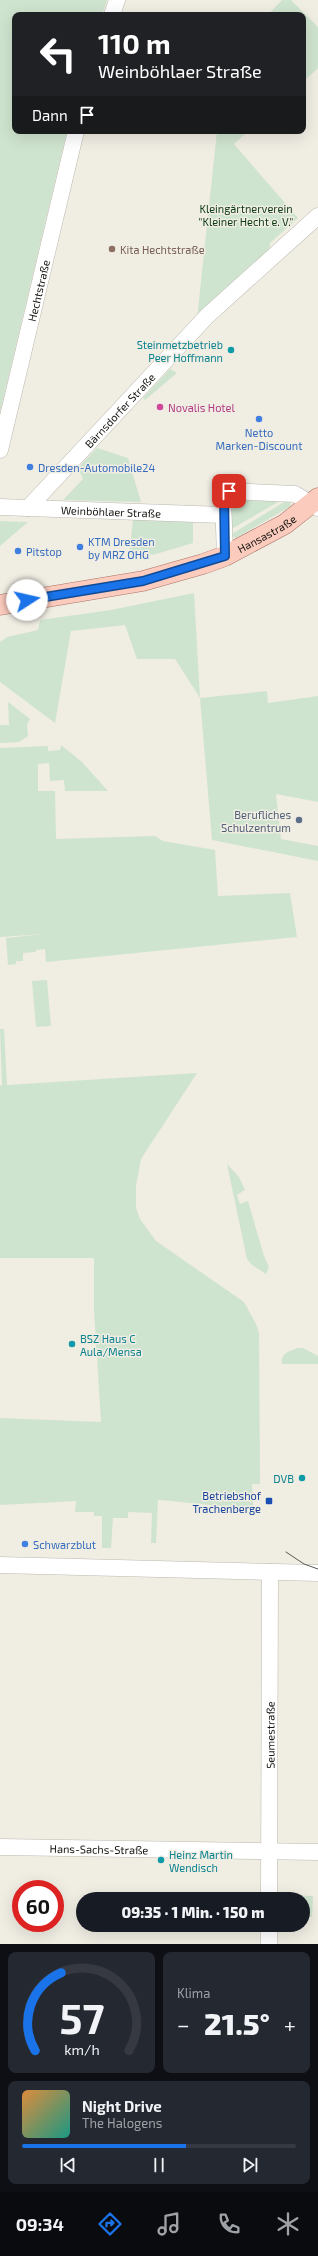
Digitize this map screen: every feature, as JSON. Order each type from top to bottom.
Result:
[{"type":"main road","name":"Hansastraße","points":[[0,605],[143,581],[225,556],[285,524],[316,504]]},
{"type":"street","points":[[113,12],[117,0]]},
{"type":"street","name":"Hechtstraße","points":[[0,450],[75,134]]},
{"type":"street","name":"Bärnsdorfer Straße","points":[[28,508],[208,316],[318,216]]},
{"type":"street","points":[[225,556],[223,515],[224,496],[229,491],[295,494],[316,504]]},
{"type":"street","name":"Weinböhlaer Straße","points":[[0,506],[223,515]]},
{"type":"street","points":[[0,1565],[318,1573]]},
{"type":"street","name":"Seumestraße","points":[[269,1892],[270,1572]]},
{"type":"street","name":"Hans-Sachs-Straße","points":[[0,1847],[269,1850],[318,1852]]},
{"type":"street","points":[[269,1932],[269,1944]]},
{"type":"green space","points":[[0,0],[107,0],[103,12],[12,12],[12,134],[66,134],[0,412]]},
{"type":"green space","points":[[282,0],[291,0],[303,12],[271,12]]},
{"type":"green space","points":[[306,15],[318,27],[318,68],[306,79]]},
{"type":"green space","name":"Kleingärtnerverein \"Kleiner Hecht e. V.\"","points":[[217,134],[245,134],[234,144],[298,218],[270,243],[269,254],[197,319]]},
{"type":"green space","points":[[170,369],[177,373],[145,400],[143,398]]},
{"type":"green space","points":[[97,448],[128,458],[141,502],[63,500],[83,479],[78,468]]},
{"type":"green space","points":[[285,498],[228,531],[230,502],[233,499]]},
{"type":"green space","points":[[289,499],[291,506],[236,538],[230,535]]},
{"type":"green space","points":[[133,519],[193,520],[193,543],[156,554],[129,558]]},
{"type":"green space","points":[[0,521],[28,522],[0,546]]},
{"type":"green space","points":[[194,593],[200,698],[175,659],[137,659],[125,625],[71,631],[55,723],[0,682],[0,642],[7,637],[38,630],[40,620],[111,610]]},
{"type":"green space","points":[[267,691],[268,703],[318,696],[318,802],[276,794],[281,839],[318,846],[318,861],[212,840],[200,698]]},
{"type":"green space","points":[[8,702],[30,719],[27,724],[28,736],[19,742],[0,743],[0,725],[9,725]]},
{"type":"green space","points":[[61,745],[82,762],[108,791],[65,791],[64,780],[50,781],[49,763],[38,764],[38,791],[55,791],[56,839],[155,836],[163,841],[215,850],[218,896],[290,893],[297,937],[46,962],[45,949],[36,950],[36,952],[23,953],[23,961],[16,961],[16,964],[8,965],[6,938],[44,934],[0,937],[0,748],[48,746],[48,751],[60,750]]},
{"type":"green space","points":[[47,980],[51,1026],[36,1027],[32,981]]},
{"type":"green space","points":[[0,1029],[4,1029],[7,1085],[197,1073],[141,1159],[136,1186],[136,1208],[140,1219],[156,1241],[244,1302],[256,1324],[259,1333],[260,1484],[252,1484],[253,1507],[217,1506],[158,1500],[156,1543],[151,1543],[152,1513],[128,1512],[128,1518],[113,1518],[111,1548],[102,1548],[102,1516],[94,1516],[94,1512],[75,1512],[76,1501],[0,1505],[0,1418],[101,1422],[94,1310],[94,1258],[0,1258],[0,1086],[2,1085]]},
{"type":"green space","points":[[227,1164],[239,1177],[245,1190],[237,1195],[240,1204],[248,1201],[264,1256],[269,1267],[266,1274],[252,1265],[247,1259]]},
{"type":"green space","points":[[303,1348],[318,1356],[318,1364],[282,1364],[284,1355],[289,1351]]},
{"type":"green space","points":[[310,1896],[313,1896],[312,1917],[310,1917]]},
{"type":"tram line","points":[[286,1552],[304,1564],[318,1569]]},
{"type":"place","name":"Kita Hechtstraße","points":[[112,249]]},
{"type":"place","name":"Steinmetzbetrieb Peer Hoffmann","points":[[231,350]]},
{"type":"place","name":"Novalis Hotel","points":[[160,407]]},
{"type":"place","name":"Netto Marken-Discount","points":[[259,419]]},
{"type":"place","name":"Dresden-Automobile24","points":[[30,467]]},
{"type":"place","name":"KTM Dresden by MRZ OHG","points":[[80,547]]},
{"type":"place","name":"Pitstop","points":[[18,551]]},
{"type":"place","name":"Berufliches Schulzentrum","points":[[299,820]]},
{"type":"place","name":"BSZ Haus C Aula/Mensa","points":[[72,1344]]},
{"type":"place","name":"DVB","points":[[302,1478]]},
{"type":"place","name":"Betriebshof Trachenberge","points":[[269,1501]]},
{"type":"place","name":"Schwarzblut","points":[[25,1544]]},
{"type":"place","name":"Heinz Martin Wendisch","points":[[161,1860]]},
{"type":"route","points":[[27,600],[143,581],[203,564],[225,556],[223,525],[224,496],[229,491]]}]
